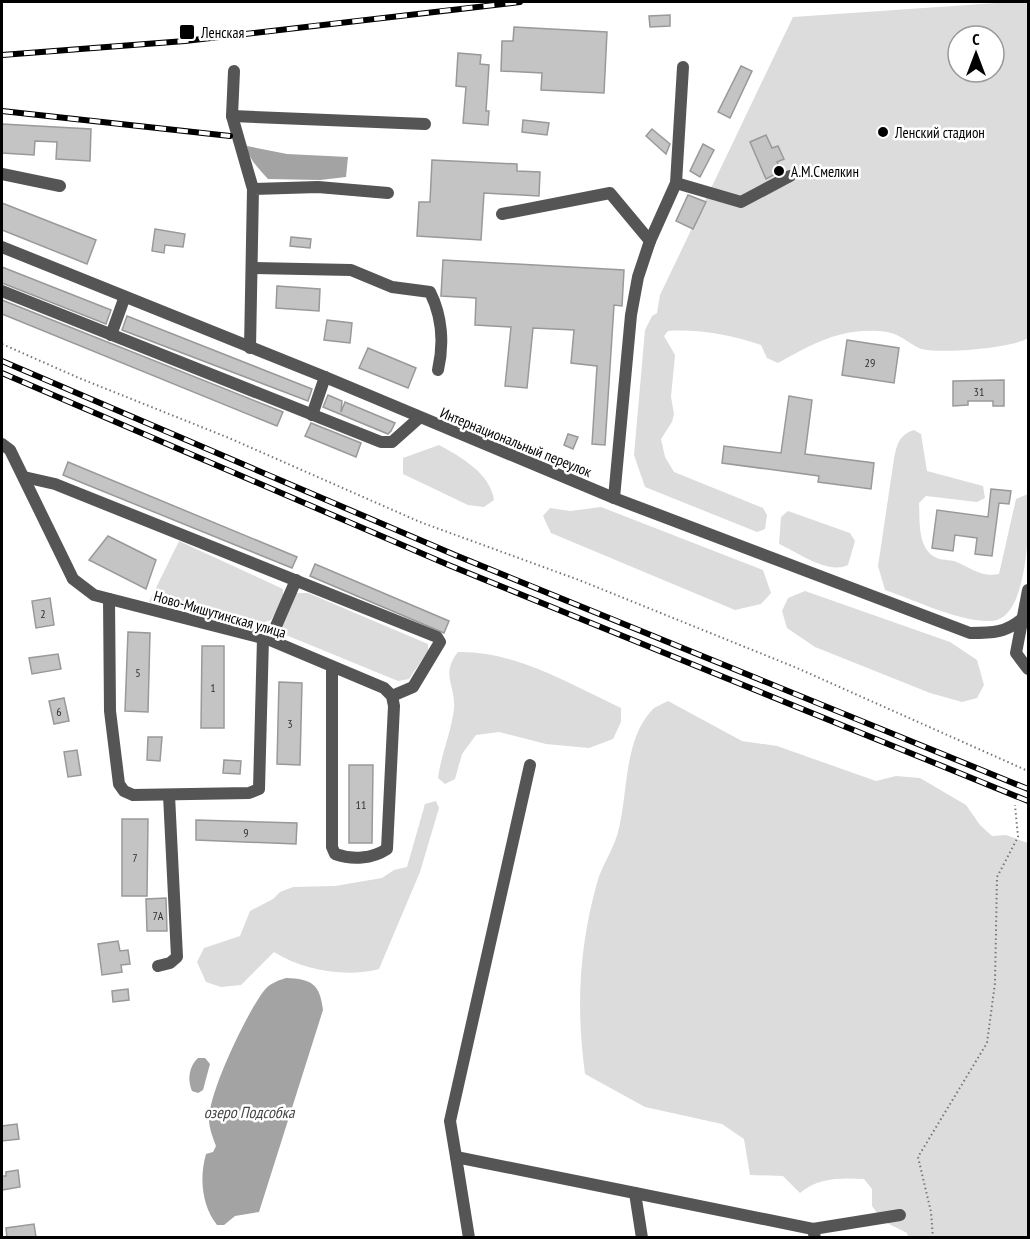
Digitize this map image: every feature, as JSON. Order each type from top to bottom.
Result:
[{"type":"street","points":[[614,498],[631,315],[638,277],[650,241],[676,183],[683,67]]},
{"type":"street","points":[[234,71],[232,116],[253,189],[250,348]]},
{"type":"street","points":[[232,116],[425,124]]},
{"type":"street","points":[[2,174],[60,186]]},
{"type":"street","points":[[676,183],[741,202],[790,176]]},
{"type":"street","points":[[253,189],[318,188],[388,193]]},
{"type":"street","points":[[502,214],[610,193],[650,241]]},
{"type":"street","name":"Интернациональный переулок","points":[[2,248],[124,299],[325,377],[614,498],[970,633],[998,633],[1012,627],[1023,618]]},
{"type":"street","points":[[252,268],[351,270],[392,287],[430,292],[436,305],[443,350],[438,370]]},
{"type":"street","points":[[2,291],[381,442],[392,442],[419,418]]},
{"type":"street","points":[[111,335],[124,299]]},
{"type":"street","points":[[312,415],[325,377]]},
{"type":"street","name":"Ново-Мишутинская улица","points":[[2,444],[10,450],[73,579],[81,588],[94,595],[266,639],[384,688],[392,696]]},
{"type":"street","points":[[24,477],[55,484],[437,637],[440,642],[413,687],[392,696],[394,706],[387,849],[376,856],[341,856],[335,854],[332,847],[332,666]]},
{"type":"street","points":[[109,599],[110,711],[119,784],[124,791],[133,795],[249,793],[260,789],[266,639],[296,580]]},
{"type":"street","points":[[1029,590],[1016,653],[1029,669]]},
{"type":"street","points":[[469,1238],[450,1121],[530,765]]},
{"type":"street","points":[[158,966],[170,963],[177,957],[169,795]]},
{"type":"street","points":[[456,1157],[635,1193],[814,1233],[900,1215]]},
{"type":"street","points":[[635,1193],[642,1238]]},
{"type":"path","points":[[2,344],[79,378],[229,438],[420,522],[579,580],[797,668],[1029,771]]},
{"type":"path","points":[[933,1238],[931,1212],[918,1157],[987,1043],[995,982],[997,877],[1018,837],[1015,805]]},
{"type":"shaded area","name":"Ленский стадион","points":[[1028,2],[1028,338],[1007,345],[940,351],[919,348],[891,333],[851,332],[826,339],[778,363],[767,358],[761,345],[750,341],[704,332],[668,331],[664,336],[675,355],[671,397],[674,414],[672,422],[661,439],[665,457],[674,472],[763,508],[767,515],[765,529],[757,532],[645,487],[634,455],[645,330],[652,316],[657,313],[660,295],[793,17]]},
{"type":"shaded area","points":[[914,430],[921,434],[927,471],[983,486],[985,498],[977,502],[926,496],[919,503],[923,542],[931,554],[937,558],[956,562],[983,574],[999,574],[1016,499],[1028,494],[1027,546],[1020,588],[1013,605],[1003,617],[990,621],[965,618],[885,590],[878,566],[894,459],[900,441]]},
{"type":"shaded area","points":[[439,445],[481,474],[494,500],[484,507],[468,505],[403,474],[403,458]]},
{"type":"shaded area","points":[[601,507],[763,570],[771,593],[761,604],[735,610],[551,533],[543,516],[550,508],[570,511]]},
{"type":"shaded area","points":[[788,511],[850,533],[855,541],[848,565],[831,567],[822,565],[779,544],[781,517]]},
{"type":"shaded area","points":[[179,541],[283,589],[283,600],[271,620],[259,624],[149,602]]},
{"type":"shaded area","points":[[805,591],[950,642],[977,660],[984,685],[977,698],[962,702],[930,693],[815,647],[787,628],[782,611],[788,598]]},
{"type":"shaded area","points":[[296,593],[308,593],[428,644],[428,651],[409,679],[398,681],[281,633],[282,622]]},
{"type":"shaded area","points":[[458,652],[480,653],[521,663],[562,679],[621,708],[621,722],[613,739],[589,748],[546,744],[499,732],[476,735],[462,754],[455,779],[445,784],[438,778],[454,709],[450,667]]},
{"type":"shaded area","points":[[668,701],[742,741],[777,746],[876,781],[896,776],[920,778],[966,805],[980,825],[992,836],[1006,835],[1028,843],[1028,1237],[908,1237],[907,1233],[883,1221],[872,1206],[872,1189],[864,1179],[823,1181],[800,1193],[783,1176],[750,1175],[744,1139],[722,1124],[645,1107],[585,1074],[580,1001],[583,954],[591,907],[599,876],[617,835],[628,766],[636,736],[652,710]]},
{"type":"shaded area","points":[[436,801],[439,808],[420,872],[379,969],[353,973],[325,971],[298,964],[274,952],[241,985],[221,987],[206,982],[197,962],[204,948],[240,936],[250,911],[273,899],[280,892],[293,887],[335,886],[382,878],[394,870],[407,867],[425,804]]},
{"type":"water","points":[[247,146],[287,154],[348,157],[346,177],[320,180],[268,179],[252,160]]},
{"type":"water","name":"озеро Подсобка","points":[[286,978],[302,980],[313,985],[320,994],[323,1010],[259,1212],[235,1216],[224,1225],[217,1225],[205,1201],[202,1182],[206,1154],[213,1152],[216,1146],[209,1122],[215,1091],[238,1035],[256,1003],[268,987]]},
{"type":"water","points":[[198,1058],[205,1058],[210,1064],[203,1090],[198,1093],[192,1091],[189,1078],[191,1069]]},
{"type":"building","points":[[670,15],[670,26],[650,27],[649,16]]},
{"type":"building","points":[[514,27],[607,32],[604,93],[541,90],[542,73],[501,71],[502,41],[513,41]]},
{"type":"building","points":[[458,53],[481,55],[480,64],[489,65],[486,111],[489,111],[488,125],[463,123],[466,87],[456,86]]},
{"type":"building","points":[[741,66],[752,71],[730,118],[718,112]]},
{"type":"building","points":[[523,120],[549,123],[547,135],[522,132]]},
{"type":"building","points":[[2,124],[91,129],[90,161],[56,159],[57,142],[35,141],[34,155],[2,153]]},
{"type":"building","points":[[652,129],[670,144],[666,154],[646,136]]},
{"type":"building","points":[[766,135],[772,148],[778,146],[784,159],[777,162],[781,171],[766,179],[750,142]]},
{"type":"building","points":[[703,144],[714,150],[700,177],[690,171]]},
{"type":"building","points":[[432,160],[517,164],[517,171],[540,172],[539,196],[484,193],[481,240],[417,236],[419,202],[430,202]]},
{"type":"building","points":[[688,195],[706,202],[693,229],[676,221]]},
{"type":"building","points":[[2,203],[96,240],[87,264],[2,230]]},
{"type":"building","points":[[155,229],[185,234],[183,247],[165,245],[164,253],[152,251]]},
{"type":"building","points":[[291,237],[311,239],[310,248],[290,246]]},
{"type":"building","points":[[443,260],[624,270],[622,306],[614,305],[605,445],[592,444],[597,366],[571,363],[574,330],[533,328],[527,388],[505,386],[511,327],[475,325],[476,298],[441,296]]},
{"type":"building","points":[[2,267],[111,310],[106,324],[2,283]]},
{"type":"building","points":[[277,286],[320,289],[319,311],[276,308]]},
{"type":"building","points":[[2,300],[283,412],[277,426],[2,314]]},
{"type":"building","points":[[127,316],[312,389],[308,401],[122,330]]},
{"type":"building","points":[[327,320],[352,323],[350,343],[324,340]]},
{"type":"building","points":[[847,340],[899,348],[894,383],[842,375]]},
{"type":"building","points":[[368,348],[416,368],[408,388],[359,368]]},
{"type":"building","points":[[1004,380],[1004,406],[993,406],[993,401],[968,401],[968,405],[953,406],[953,381]]},
{"type":"building","points":[[328,395],[342,401],[341,412],[345,402],[395,423],[388,434],[323,407]]},
{"type":"building","points":[[789,396],[812,400],[805,454],[874,463],[871,489],[818,482],[819,476],[722,463],[724,446],[781,453]]},
{"type":"building","points":[[311,423],[361,443],[356,457],[305,436]]},
{"type":"building","points":[[568,434],[578,437],[573,449],[564,445]]},
{"type":"building","points":[[68,462],[297,557],[292,568],[63,475]]},
{"type":"building","points":[[991,489],[1011,491],[1009,504],[999,503],[992,556],[975,554],[977,538],[955,535],[953,551],[932,548],[937,510],[988,517]]},
{"type":"building","points":[[108,536],[156,560],[146,589],[89,560]]},
{"type":"building","points":[[315,564],[449,621],[444,633],[310,576]]},
{"type":"building","points":[[50,598],[54,625],[36,628],[32,601]]},
{"type":"building","points":[[128,632],[150,633],[148,712],[125,711]]},
{"type":"building","points":[[202,646],[224,646],[224,728],[201,728]]},
{"type":"building","points":[[58,654],[61,669],[32,674],[29,658]]},
{"type":"building","points":[[279,682],[302,683],[300,765],[277,764]]},
{"type":"building","points":[[64,698],[69,721],[54,724],[49,701]]},
{"type":"building","points":[[148,737],[162,737],[160,761],[147,760]]},
{"type":"building","points":[[77,750],[81,775],[68,777],[64,752]]},
{"type":"building","points":[[224,760],[241,761],[240,774],[223,773]]},
{"type":"building","points":[[349,765],[373,765],[372,843],[349,843]]},
{"type":"building","points":[[122,819],[148,819],[147,896],[122,896]]},
{"type":"building","points":[[196,820],[297,823],[296,844],[196,840]]},
{"type":"building","points":[[166,898],[167,931],[147,931],[146,899]]},
{"type":"building","points":[[118,941],[120,951],[128,950],[130,964],[121,965],[122,972],[102,975],[98,944]]},
{"type":"building","points":[[128,989],[129,1000],[113,1002],[112,991]]},
{"type":"building","points":[[17,1124],[19,1139],[2,1141],[2,1126]]},
{"type":"building","points":[[18,1170],[20,1187],[2,1190],[2,1176],[6,1176],[6,1172]]},
{"type":"building","points":[[34,1224],[36,1237],[7,1238],[6,1228]]},
{"type":"railway","points":[[2,55],[185,41],[520,2]]},
{"type":"railway","points":[[2,111],[230,136]]},
{"type":"railway","points":[[2,361],[455,555],[1028,789]]},
{"type":"railway","points":[[2,373],[451,566],[1028,801]]},
{"type":"place","name":"Ленская","points":[[187,32]]},
{"type":"place","name":"Ленский стадион","points":[[883,132]]},
{"type":"place","name":"А.М.Смелкин","points":[[779,171]]}]
